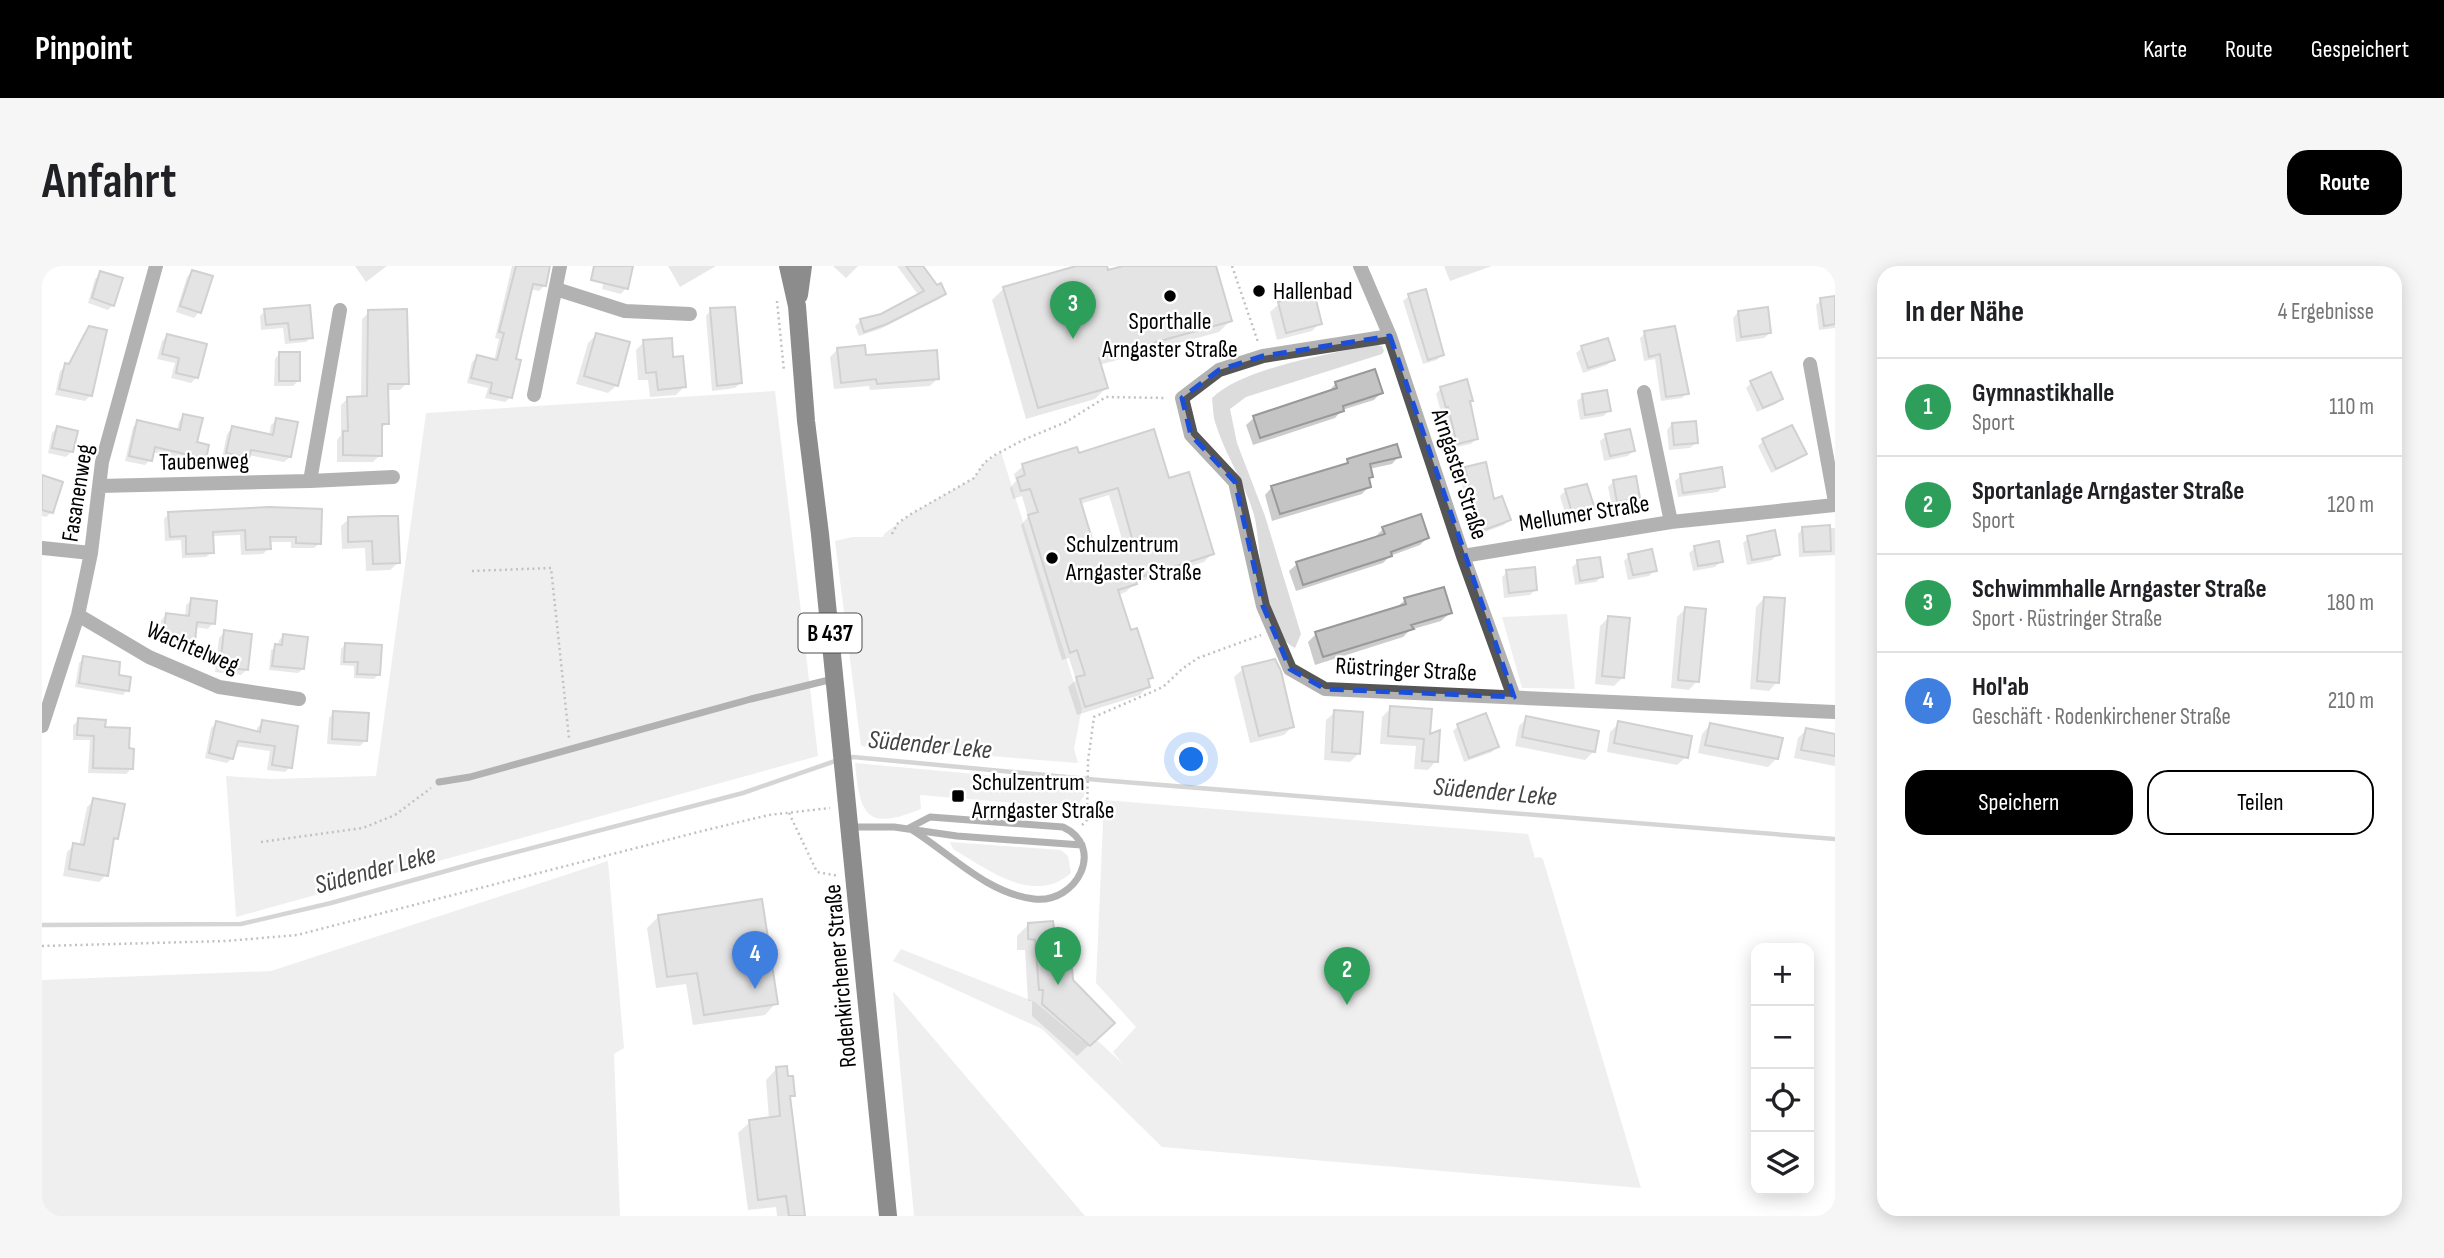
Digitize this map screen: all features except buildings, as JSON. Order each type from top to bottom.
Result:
[{"type":"main road","name":"B 437","points":[[788,266],[797,306],[806,421],[834,679]]},
{"type":"main road","name":"B 437","points":[[797,306],[803,266]]},
{"type":"main road","name":"Rodenkirchener Straße","points":[[834,679],[888,1216]]},
{"type":"street","name":"Fasanenweg","points":[[42,726],[78,615],[91,553],[102,462],[156,266]]},
{"type":"street","points":[[534,395],[560,266]]},
{"type":"street","name":"Arngaster Straße","points":[[1360,266],[1390,336],[1463,556],[1514,696]]},
{"type":"street","points":[[555,289],[625,312],[690,314]]},
{"type":"street","points":[[310,481],[340,310]]},
{"type":"street","points":[[1182,398],[1219,370],[1263,356],[1390,336]]},
{"type":"street","name":"Mellumer Straße","points":[[1463,556],[1671,522],[1835,503],[1810,364]]},
{"type":"street","name":"Mellumer Straße","points":[[1644,392],[1671,522]]},
{"type":"street","name":"Rüstringer Straße","points":[[1182,398],[1191,435],[1236,482],[1263,606],[1290,669],[1325,689],[1835,712]]},
{"type":"street","name":"Taubenweg","points":[[99,486],[393,477]]},
{"type":"street","points":[[42,548],[91,553]]},
{"type":"street","name":"Wachtelweg","points":[[78,615],[149,657],[219,687],[299,699]]},
{"type":"lane","points":[[439,782],[470,777],[822,680],[834,679]]},
{"type":"lane","points":[[930,817],[1063,827],[1075,833],[1082,845],[1082,873],[1072,887],[1056,897],[1037,900],[1019,896],[959,865],[909,828],[930,817]]},
{"type":"lane","points":[[850,827],[909,828],[957,836],[1082,845]]},
{"type":"path","points":[[1232,266],[1263,356]]},
{"type":"path","points":[[892,534],[898,523],[911,514],[974,478],[984,463],[993,456],[1066,422],[1106,397],[1182,398]]},
{"type":"path","points":[[472,571],[551,568],[570,748]]},
{"type":"path","points":[[1075,833],[1087,820],[1088,761],[1094,717],[1163,687],[1198,658],[1273,631]]},
{"type":"path","points":[[261,842],[363,828],[395,815],[439,782]]},
{"type":"path","points":[[42,947],[226,941],[297,935],[769,815],[834,808]]},
{"type":"path","points":[[789,813],[817,872],[840,876]]},
{"type":"highlighted area","points":[[1390,336],[1514,697],[1325,689],[1290,669],[1263,606],[1235,482],[1191,435],[1182,398],[1219,370],[1263,356]]},
{"type":"shaded area","points":[[1373,344],[1382,346],[1382,354],[1246,397],[1230,409],[1237,443],[1265,516],[1301,634],[1295,648],[1284,639],[1269,609],[1255,519],[1220,437],[1214,419],[1212,398],[1226,387],[1265,370]]},
{"type":"shaded area","points":[[775,391],[818,756],[236,917],[226,776],[271,779],[376,776],[426,413]]},
{"type":"shaded area","points":[[1001,452],[1082,708],[1074,749],[1078,763],[861,746],[835,541],[852,537],[883,537],[911,514],[974,478],[984,463]]},
{"type":"shaded area","points":[[1567,614],[1575,689],[1522,688],[1502,617]]},
{"type":"shaded area","points":[[855,763],[1085,784],[1084,796],[1076,808],[920,795],[921,809],[888,819],[877,818],[869,814],[863,806]]},
{"type":"shaded area","points":[[1104,800],[1528,834],[1535,858],[1543,859],[1641,1188],[1162,1147],[1042,1029],[893,961],[901,949],[1035,1002],[1082,1041],[1098,1041],[1123,1064],[1113,1052],[1136,1027],[1096,983]]},
{"type":"shaded area","points":[[950,842],[1061,850],[1068,856],[1071,873],[1057,882],[1042,886],[1026,885],[1011,881],[981,866],[953,849]]},
{"type":"shaded area","points":[[608,861],[624,1048],[614,1054],[620,1216],[42,1216],[42,980],[271,971]]},
{"type":"shaded area","points":[[893,991],[1085,1216],[914,1216]]},
{"type":"waterway","name":"Südender Leke","points":[[846,758],[1835,839]]},
{"type":"waterway","name":"Südender Leke","points":[[42,925],[241,924],[331,903],[743,793],[838,760]]},
{"type":"place","name":"Hallenbad","points":[[1259,291]]},
{"type":"place","name":"Sporthalle Arngaster Straße","points":[[1170,296]]},
{"type":"place","name":"Schwimmhalle Arngaster Straße","points":[[1073,339]]},
{"type":"place","name":"Schulzentrum Arngaster Straße","points":[[1052,558]]},
{"type":"place","name":"Schulzentrum Arrngaster Straße","points":[[958,796]]},
{"type":"place","name":"Gymnastikhalle","points":[[1058,985]]},
{"type":"place","name":"Hol'ab","points":[[755,989]]},
{"type":"place","name":"Sportanlage Arngaster Straße","points":[[1347,1005]]}]
